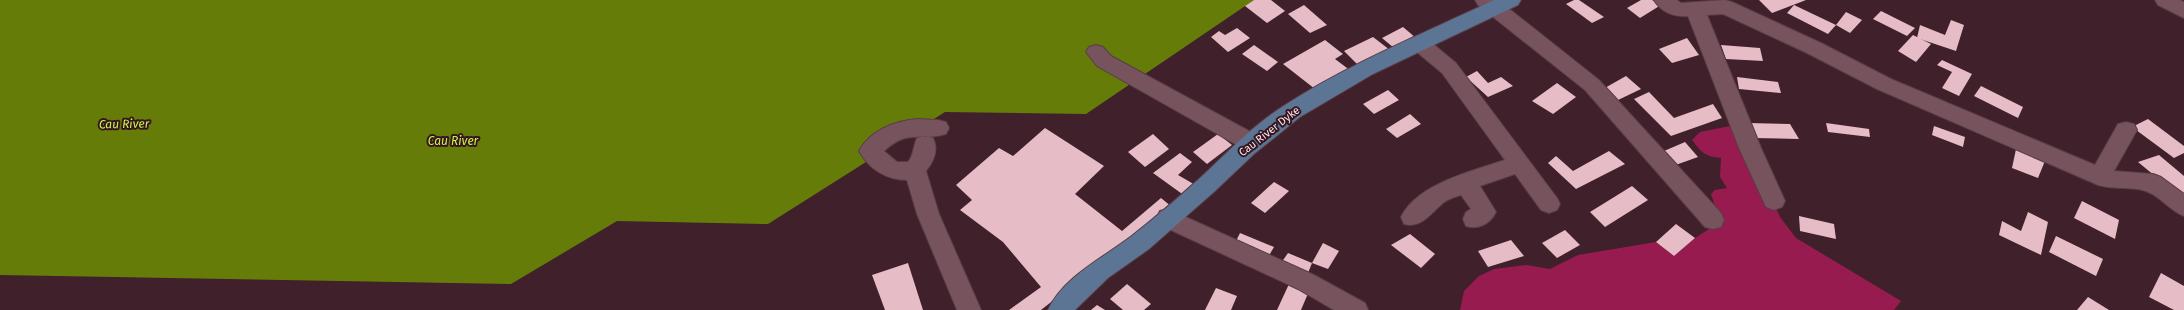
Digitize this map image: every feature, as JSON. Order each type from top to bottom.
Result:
[{"type":"main road","name":"Cau River Dyke","points":[[1060,310],[1073,295],[1100,271],[1141,242],[1252,143],[1292,111],[1366,69],[1496,3]]},
{"type":"street","points":[[1664,0],[1676,10],[1724,7],[1814,48],[1884,84],[2100,176],[2106,180],[2153,183],[2184,207]]},
{"type":"street","points":[[2165,0],[2184,11]]},
{"type":"street","points":[[1496,3],[1592,85],[1713,220]]},
{"type":"street","points":[[1695,9],[1750,148],[1774,201]]},
{"type":"street","points":[[1419,43],[1449,68],[1549,204]]},
{"type":"street","points":[[1096,52],[1104,61],[1252,143]]},
{"type":"street","points":[[915,126],[932,136],[923,159],[915,170],[899,173],[885,166],[870,151],[884,137],[915,126]]},
{"type":"street","points":[[2100,176],[2126,130]]},
{"type":"street","points":[[1412,217],[1438,195],[1465,183],[1520,164]]},
{"type":"street","points":[[915,170],[928,214],[969,310]]},
{"type":"street","points":[[1465,183],[1485,212],[1474,219]]},
{"type":"street","points":[[1168,218],[1306,282],[1356,310]]},
{"type":"shaded area","points":[[1740,124],[1780,217],[1796,238],[1901,301],[1894,310],[1460,310],[1464,291],[1479,276],[1494,269],[1527,265],[1550,269],[1578,255],[1656,242],[1674,256],[1695,238],[1720,222],[1711,194],[1715,190],[1727,188],[1720,177],[1721,158],[1707,155],[1698,148],[1692,140],[1700,132]]},
{"type":"water","name":"Cau River","points":[[0,0],[1254,0],[1086,114],[945,112],[768,224],[617,221],[511,284],[0,275]]},
{"type":"building","points":[[1254,0],[1271,0],[1285,11],[1267,23],[1245,6]]},
{"type":"building","points":[[1574,0],[1579,0],[1604,17],[1592,23],[1566,4]]},
{"type":"building","points":[[1641,0],[1652,0],[1661,5],[1640,18],[1627,8]]},
{"type":"building","points":[[1759,0],[1806,0],[1772,13]]},
{"type":"building","points":[[1304,5],[1327,25],[1310,33],[1288,14]]},
{"type":"building","points":[[1794,5],[1836,25],[1828,34],[1787,13]]},
{"type":"building","points":[[1881,11],[1915,28],[1907,36],[1873,19]]},
{"type":"building","points":[[1846,12],[1862,20],[1850,33],[1836,25]]},
{"type":"building","points":[[1951,20],[1964,25],[1956,51],[1917,38],[1920,25],[1945,35]]},
{"type":"building","points":[[1403,27],[1416,38],[1394,48],[1382,38]]},
{"type":"building","points":[[1237,28],[1250,38],[1228,52],[1211,37],[1219,31],[1225,35]]},
{"type":"building","points":[[1913,35],[1931,44],[1916,62],[1898,51]]},
{"type":"building","points":[[1373,37],[1390,50],[1358,65],[1344,51]]},
{"type":"building","points":[[1687,38],[1699,55],[1672,63],[1659,49]]},
{"type":"building","points":[[1325,40],[1343,54],[1335,59],[1351,71],[1315,89],[1283,64]]},
{"type":"building","points":[[1254,45],[1278,62],[1267,71],[1242,54]]},
{"type":"building","points":[[1721,45],[1760,48],[1763,61],[1726,59]]},
{"type":"building","points":[[1942,60],[1972,74],[1959,96],[1942,88],[1952,72],[1937,65]]},
{"type":"building","points":[[1477,71],[1488,83],[1501,77],[1513,86],[1488,97],[1466,77]]},
{"type":"building","points":[[1626,76],[1641,89],[1616,101],[1603,89]]},
{"type":"building","points":[[1737,77],[1778,82],[1781,93],[1739,89]]},
{"type":"building","points":[[1557,83],[1576,97],[1553,114],[1532,101]]},
{"type":"building","points":[[1981,86],[2023,107],[2018,118],[1974,96]]},
{"type":"building","points":[[1388,90],[1399,100],[1374,114],[1363,104]]},
{"type":"building","points":[[1649,92],[1674,118],[1713,104],[1722,118],[1671,136],[1634,99]]},
{"type":"building","points":[[1410,114],[1421,124],[1397,138],[1386,129]]},
{"type":"building","points":[[2148,119],[2184,146],[2184,153],[2174,158],[2132,127]]},
{"type":"building","points":[[1748,123],[1790,124],[1799,139],[1754,138]]},
{"type":"building","points":[[1826,123],[1869,129],[1870,137],[1828,132]]},
{"type":"building","points":[[1934,126],[1965,137],[1963,147],[1932,135]]},
{"type":"building","points":[[1045,128],[1104,166],[1075,194],[1122,231],[1161,198],[1172,207],[1041,310],[1009,310],[1041,287],[1003,242],[960,210],[972,200],[956,185],[999,148],[1013,156]]},
{"type":"building","points":[[1153,134],[1169,149],[1145,167],[1128,152]]},
{"type":"building","points":[[1218,134],[1232,145],[1207,164],[1193,152]]},
{"type":"building","points":[[1685,142],[1698,157],[1670,167],[1657,154]]},
{"type":"building","points":[[2016,149],[2045,161],[2038,178],[2012,168]]},
{"type":"building","points":[[1609,151],[1625,164],[1576,189],[1548,163],[1556,156],[1573,171]]},
{"type":"building","points":[[1180,153],[1192,162],[1178,175],[1197,186],[1185,196],[1153,173]]},
{"type":"building","points":[[2159,155],[2184,176],[2184,200],[2138,162]]},
{"type":"building","points":[[1274,182],[1289,191],[1265,213],[1251,203]]},
{"type":"building","points":[[1632,186],[1648,200],[1605,227],[1590,212]]},
{"type":"building","points":[[2082,201],[2119,220],[2115,239],[2074,218]]},
{"type":"building","points":[[2028,212],[2048,222],[2041,255],[1999,235],[2002,221],[2021,231]]},
{"type":"building","points":[[1799,216],[1834,224],[1836,239],[1800,231]]},
{"type":"building","points":[[1676,224],[1695,238],[1674,256],[1656,242]]},
{"type":"building","points":[[1565,230],[1580,245],[1557,258],[1542,243]]},
{"type":"building","points":[[1240,233],[1274,247],[1267,259],[1234,245]]},
{"type":"building","points":[[1410,234],[1435,254],[1421,268],[1391,245]]},
{"type":"building","points":[[2056,236],[2103,259],[2096,276],[2049,252]]},
{"type":"building","points":[[1511,240],[1524,256],[1488,267],[1478,251]]},
{"type":"building","points":[[1323,243],[1339,251],[1328,269],[1312,263]]},
{"type":"building","points":[[1288,253],[1312,263],[1306,278],[1279,266]]},
{"type":"building","points":[[908,263],[923,310],[885,310],[872,275]]},
{"type":"building","points":[[2161,273],[2184,286],[2184,310],[2174,310],[2149,297]]},
{"type":"building","points":[[1127,284],[1151,304],[1144,310],[1123,310],[1110,299]]},
{"type":"building","points":[[1289,284],[1309,291],[1301,310],[1277,310]]},
{"type":"building","points":[[1216,288],[1237,296],[1231,310],[1205,310]]},
{"type":"building","points":[[2088,297],[2109,310],[2077,310]]},
{"type":"building","points":[[1097,305],[1105,310],[1091,310]]}]
